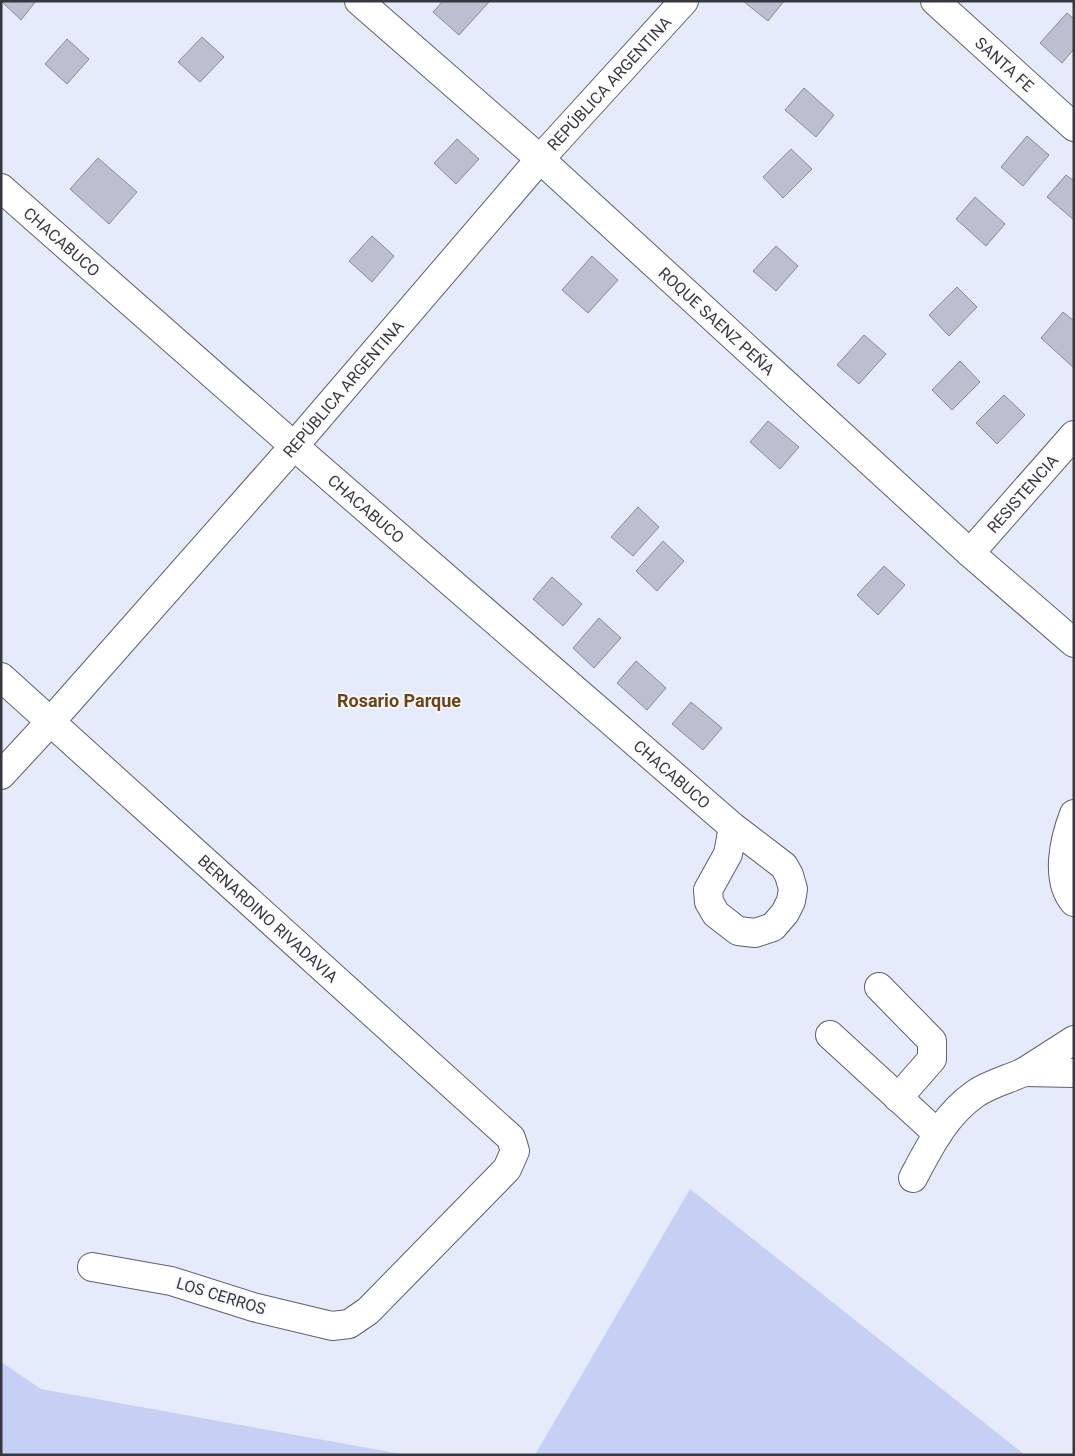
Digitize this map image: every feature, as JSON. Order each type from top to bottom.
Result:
[{"type":"street","name":"ROQUE SAENZ PEÑA","points":[[359,1],[540,159],[970,552],[1074,643]]},
{"type":"street","name":"REPÚBLICA ARGENTINA","points":[[1,775],[52,720],[294,446],[540,159],[684,1]]},
{"type":"street","name":"SANTA FE","points":[[935,1],[1074,127]]},
{"type":"street","name":"CHACABUCO","points":[[1,188],[294,446],[733,827]]},
{"type":"street","name":"RESISTENCIA","points":[[970,552],[1074,435]]},
{"type":"street","name":"BERNARDINO RIVADAVIA","points":[[1,677],[52,720],[511,1138],[515,1151],[507,1170],[368,1311],[349,1324]]},
{"type":"street","points":[[1074,814],[1066,836],[1063,878],[1066,891],[1074,902]]},
{"type":"street","points":[[879,986],[932,1041],[932,1059],[898,1098]]},
{"type":"street","points":[[830,1035],[938,1134]]},
{"type":"street","points":[[914,1178],[938,1134],[951,1115],[976,1093],[1024,1072],[1074,1040]]},
{"type":"street","points":[[1024,1072],[1074,1073],[1071,1060],[1074,1048]]},
{"type":"street","name":"LOS CERROS","points":[[92,1267],[171,1281],[252,1307],[332,1326],[349,1324]]},
{"type":"shaded area","points":[[690,1189],[1025,1455],[535,1455]]},
{"type":"shaded area","points":[[1,1362],[41,1389],[407,1455],[1,1455]]},
{"type":"building","points":[[1,1],[36,1],[21,20]]},
{"type":"building","points":[[443,1],[489,2],[459,35],[433,12]]},
{"type":"building","points":[[743,1],[784,1],[768,21]]},
{"type":"building","points":[[1067,13],[1074,19],[1074,49],[1062,63],[1040,43]]},
{"type":"building","points":[[202,37],[224,57],[200,82],[178,62]]},
{"type":"building","points":[[67,39],[89,59],[67,84],[45,64]]},
{"type":"building","points":[[804,88],[834,115],[816,137],[785,110]]},
{"type":"building","points":[[1027,136],[1049,155],[1023,186],[1001,167]]},
{"type":"building","points":[[457,139],[479,159],[456,184],[434,163]]},
{"type":"building","points":[[791,149],[812,169],[783,198],[763,177]]},
{"type":"building","points":[[98,158],[137,192],[109,224],[70,189]]},
{"type":"building","points":[[1066,175],[1074,181],[1074,220],[1047,197]]},
{"type":"building","points":[[975,197],[1005,224],[986,246],[956,219]]},
{"type":"building","points":[[372,236],[394,256],[372,282],[349,261]]},
{"type":"building","points":[[776,246],[798,266],[776,291],[753,271]]},
{"type":"building","points":[[592,256],[618,280],[588,313],[562,290]]},
{"type":"building","points":[[957,287],[977,307],[949,336],[929,315]]},
{"type":"building","points":[[1063,312],[1074,321],[1074,368],[1041,338]]},
{"type":"building","points":[[864,335],[886,354],[859,384],[837,365]]},
{"type":"building","points":[[960,361],[980,382],[952,410],[932,390]]},
{"type":"building","points":[[1004,395],[1025,415],[997,444],[976,423]]},
{"type":"building","points":[[768,421],[799,447],[780,469],[750,442]]},
{"type":"building","points":[[638,507],[659,527],[633,556],[611,537]]},
{"type":"building","points":[[663,541],[684,561],[657,591],[636,571]]},
{"type":"building","points":[[884,566],[905,585],[878,615],[857,595]]},
{"type":"building","points":[[552,577],[582,604],[563,626],[533,599]]},
{"type":"building","points":[[599,618],[621,638],[594,668],[573,648]]},
{"type":"building","points":[[636,661],[666,688],[647,710],[617,683]]},
{"type":"building","points":[[691,702],[722,728],[703,750],[672,724]]},
{"type":"district","name":"Rosario Parque","points":[[399,700]]}]
